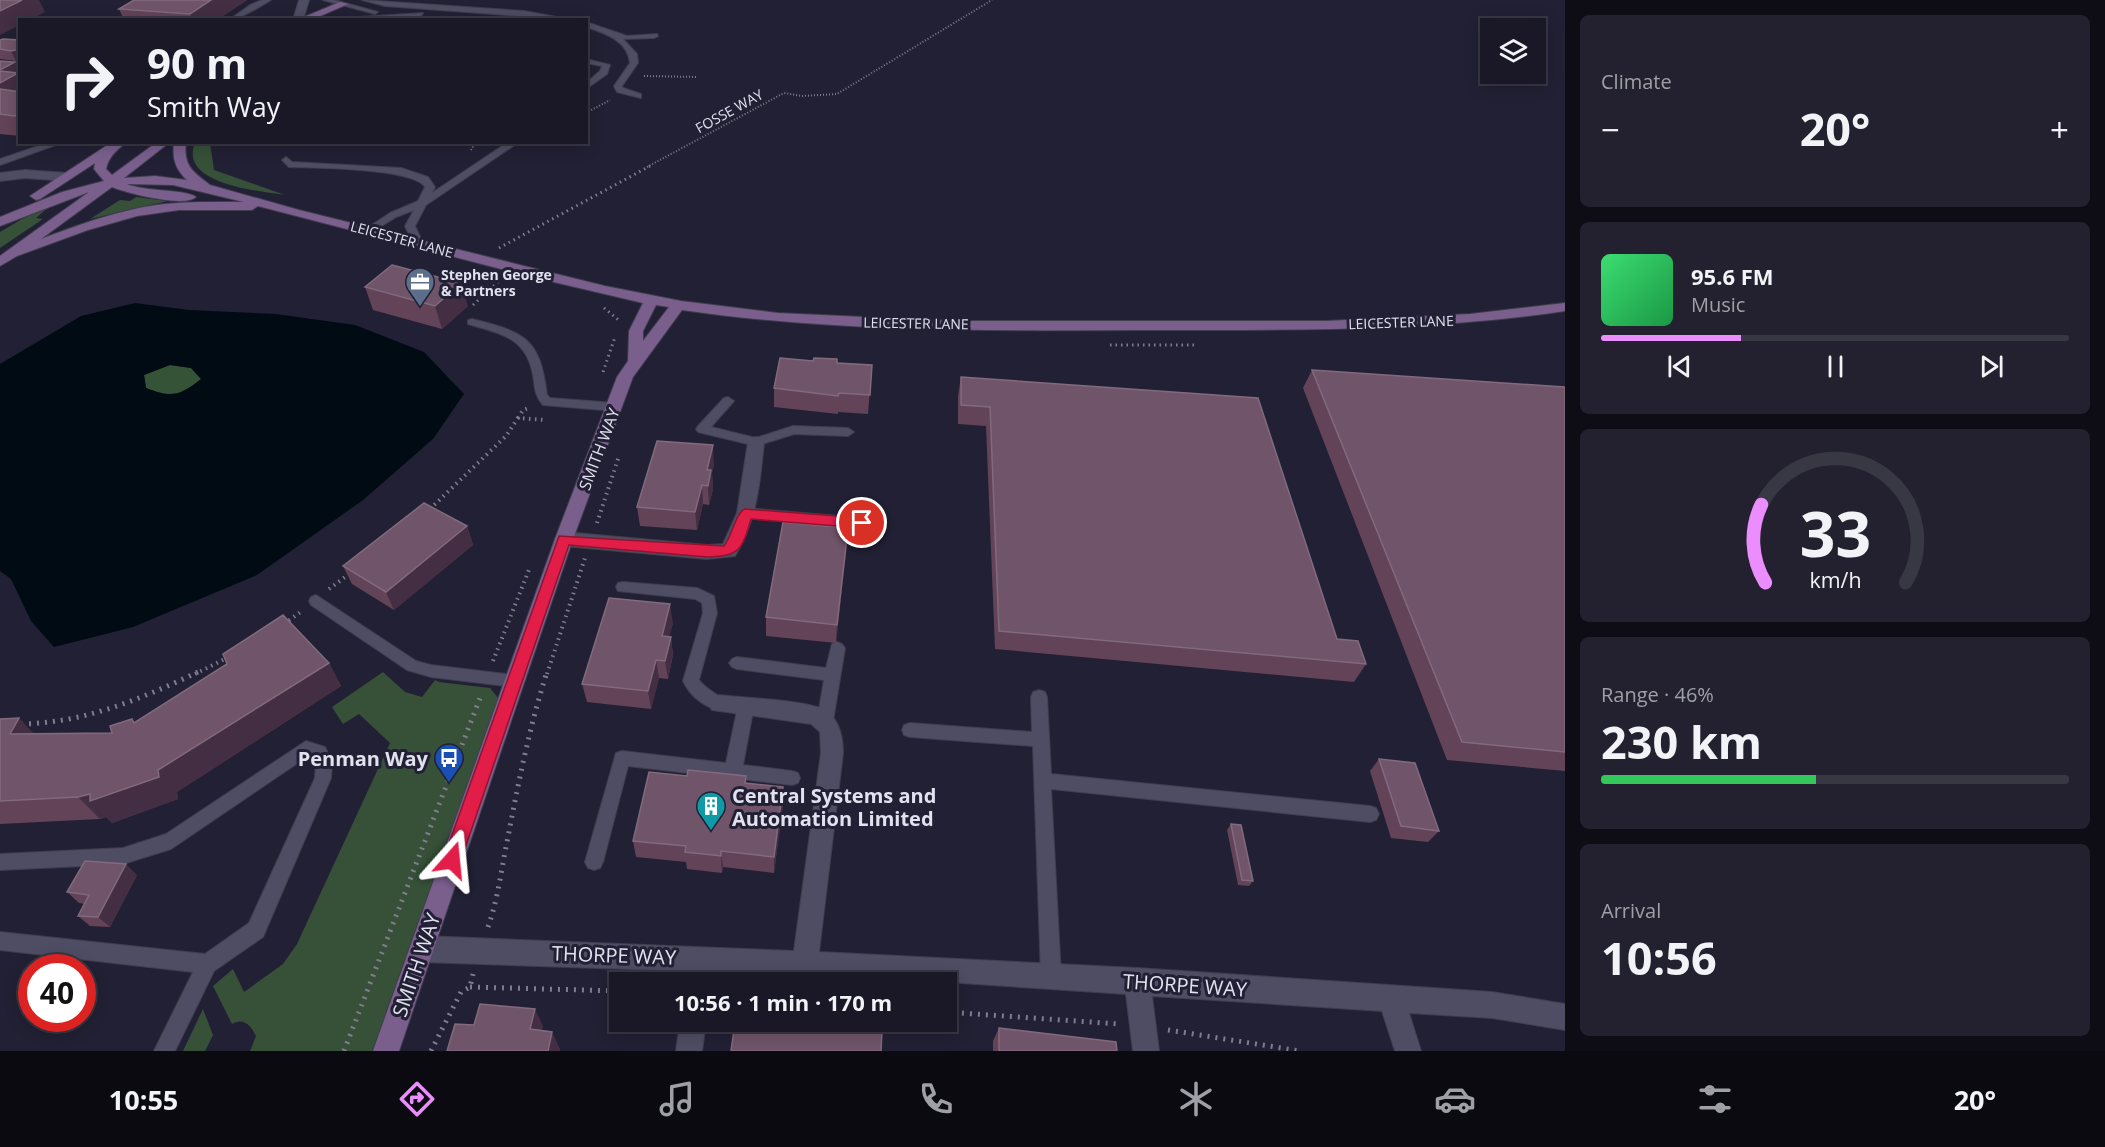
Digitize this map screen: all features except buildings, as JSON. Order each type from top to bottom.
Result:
[{"type":"street","points":[[300,18],[304,0]]},
{"type":"street","points":[[302,18],[325,0]]},
{"type":"street","points":[[305,18],[346,2]]},
{"type":"street","points":[[326,18],[346,2]]},
{"type":"street","points":[[0,262],[162,144]]},
{"type":"street","points":[[180,144],[178,154],[182,169],[194,181],[208,188]]},
{"type":"street","points":[[113,182],[104,176],[100,169],[102,160],[115,146]]},
{"type":"street","points":[[0,221],[115,146]]},
{"type":"street","points":[[0,177],[25,174],[113,182]]},
{"type":"street","name":"LEICESTER LANE","points":[[113,182],[152,180],[208,188],[571,285],[651,301],[793,319],[903,324],[1149,326],[1409,322],[1486,318],[1565,307]]},
{"type":"street","points":[[0,221],[65,194],[113,182]]},
{"type":"street","name":"LEICESTER LANE","points":[[113,182],[122,188],[137,191],[278,208]]},
{"type":"street","points":[[13,253],[100,222],[143,211],[182,207],[254,206]]},
{"type":"street","points":[[634,359],[639,323],[651,301]]},
{"type":"street","points":[[634,359],[670,318],[678,305]]},
{"type":"street","name":"SMITH WAY","points":[[386,1051],[564,539],[625,377],[634,359]]},
{"type":"street","points":[[564,539],[707,552],[728,551],[739,537],[756,442]]},
{"type":"street","points":[[719,704],[815,715],[825,721],[833,733],[805,964]]},
{"type":"street","name":"THORPE WAY","points":[[423,949],[479,950],[700,971],[805,964],[1137,981],[1492,1005],[1565,1017]]},
{"type":"street","points":[[1137,981],[1146,1051]]},
{"type":"street","points":[[1392,999],[1408,1051]]},
{"type":"street","points":[[689,1051],[692,1032]]},
{"type":"lane","points":[[235,18],[252,6],[267,0]]},
{"type":"lane","points":[[325,0],[524,13],[557,18]]},
{"type":"lane","points":[[346,2],[369,12],[497,18]]},
{"type":"lane","points":[[370,18],[423,14]]},
{"type":"lane","points":[[588,27],[634,39],[654,36]]},
{"type":"lane","points":[[615,35],[633,54],[634,63],[618,86],[620,90],[638,96]]},
{"type":"lane","points":[[588,61],[606,65],[604,72],[588,85]]},
{"type":"lane","points":[[0,162],[54,144]]},
{"type":"lane","points":[[369,230],[393,215],[424,202],[510,144]]},
{"type":"lane","points":[[286,160],[289,164],[401,171],[425,179],[430,187],[410,226],[418,243]]},
{"type":"lane","points":[[472,322],[506,332],[520,338],[528,345],[538,367],[541,396],[547,402],[615,407]]},
{"type":"lane","points":[[728,401],[702,429],[756,442],[793,430],[848,432]]},
{"type":"lane","points":[[745,513],[862,523]]},
{"type":"lane","points":[[623,587],[697,594],[709,600],[710,613],[692,681],[705,699],[719,704]]},
{"type":"lane","points":[[316,601],[412,666],[515,681]]},
{"type":"lane","points":[[825,721],[837,648]]},
{"type":"lane","points":[[737,663],[833,675]]},
{"type":"lane","points":[[1039,697],[1051,976]]},
{"type":"lane","points":[[733,771],[746,706]]},
{"type":"lane","points":[[910,730],[1041,740]]},
{"type":"lane","points":[[0,862],[123,856],[151,848],[171,841],[306,748],[319,752],[324,762],[323,778],[256,930],[207,964],[164,1051]]},
{"type":"lane","points":[[594,862],[622,758],[792,778]]},
{"type":"lane","points":[[1043,781],[1370,814]]},
{"type":"lane","points":[[0,940],[207,964]]},
{"type":"path","name":"FOSSE WAY","points":[[478,260],[784,93],[802,96],[837,94],[992,0]]},
{"type":"path","points":[[468,155],[475,144]]},
{"type":"path","points":[[473,305],[501,280]]},
{"type":"path","points":[[470,987],[479,950],[497,902],[506,845],[532,718],[622,449]]},
{"type":"path","points":[[344,1051],[532,560]]},
{"type":"path","points":[[430,1051],[461,992],[470,987],[609,991]]},
{"type":"green space","points":[[195,144],[210,144],[214,170],[285,195],[224,183],[198,168],[193,157]]},
{"type":"green space","points":[[136,197],[168,201],[90,219],[120,200],[130,201]]},
{"type":"green space","points":[[50,206],[36,218],[43,219],[0,248],[0,232],[39,209]]},
{"type":"green space","points":[[170,365],[191,368],[201,379],[175,394],[146,388],[144,375]]},
{"type":"green space","points":[[383,672],[405,692],[422,697],[435,680],[490,688],[500,700],[377,1051],[250,1051],[256,1036],[254,1032],[244,1022],[232,1024],[213,986],[233,969],[244,992],[283,964],[297,944],[390,743],[359,714],[343,724],[332,707]]},
{"type":"green space","points":[[203,1009],[213,1035],[205,1051],[183,1051]]},
{"type":"shaded area","points":[[135,303],[189,310],[276,314],[355,325],[424,352],[464,394],[433,439],[363,500],[257,575],[133,627],[54,647],[31,621],[11,579],[0,571],[0,364],[81,316]],"holes":[[[170,365],[191,368],[201,379],[181,392],[169,394],[146,388],[144,375]]]},
{"type":"place","name":"Stephen George & Partners","points":[[420,308]]},
{"type":"place","name":"Penman Way","points":[[449,784]]},
{"type":"place","name":"Central Systems and Automation Limited","points":[[711,832]]},
{"type":"route","points":[[452,860],[564,539],[707,552],[728,551],[739,537],[745,513],[862,523]]}]
